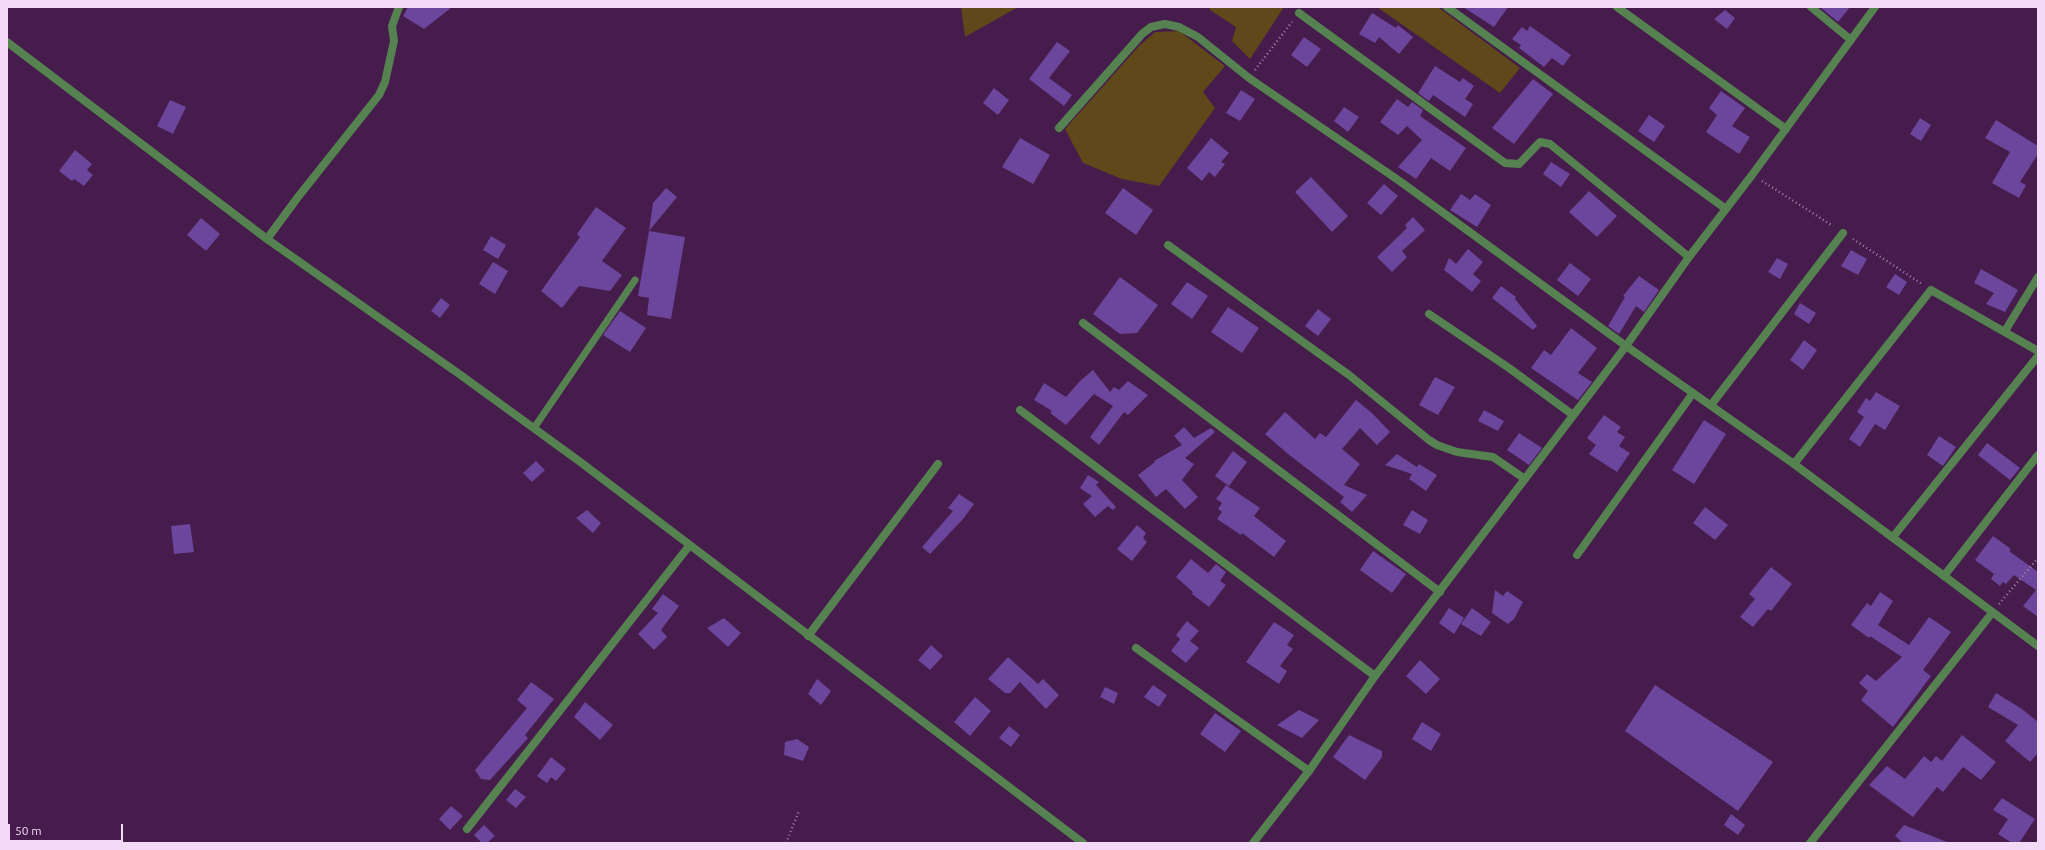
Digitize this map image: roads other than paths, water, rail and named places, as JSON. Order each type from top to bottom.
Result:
[{"type":"street","points":[[267,239],[298,197],[379,95],[384,82],[394,41],[392,26],[399,7]]},
{"type":"street","points":[[1447,7],[1726,209]]},
{"type":"street","points":[[1617,7],[1786,129]]},
{"type":"street","points":[[1811,7],[1851,40]]},
{"type":"street","points":[[1253,843],[1309,771],[1375,676],[1626,346],[1875,7]]},
{"type":"street","points":[[1299,13],[1505,163],[1519,164],[1526,159],[1540,142],[1550,144],[1690,257]]},
{"type":"street","points":[[1058,128],[1142,34],[1151,27],[1165,24],[1179,27],[1198,37],[1249,78],[1400,182],[1626,346],[1794,464],[1894,537],[1992,613],[2038,646]]},
{"type":"street","points":[[7,42],[267,239],[534,428],[1083,843]]},
{"type":"street","points":[[1711,405],[1843,233]]},
{"type":"street","points":[[1168,245],[1349,375],[1429,440],[1437,445],[1457,452],[1493,457],[1525,479]]},
{"type":"street","points":[[2005,331],[2038,277]]},
{"type":"street","points":[[1794,464],[1931,290],[2038,351]]},
{"type":"street","points":[[1429,314],[1509,368],[1573,415]]},
{"type":"street","points":[[1083,323],[1440,592]]},
{"type":"street","points":[[1894,537],[2038,356]]},
{"type":"street","points":[[1577,555],[1693,393]]},
{"type":"street","points":[[1020,410],[1375,676]]},
{"type":"street","points":[[1944,576],[2038,455]]},
{"type":"street","points":[[808,636],[938,464]]},
{"type":"street","points":[[466,829],[559,713],[689,546]]},
{"type":"street","points":[[1810,843],[1992,613]]},
{"type":"street","points":[[1136,648],[1309,771]]},
{"type":"lane","points":[[534,428],[635,280]]}]
